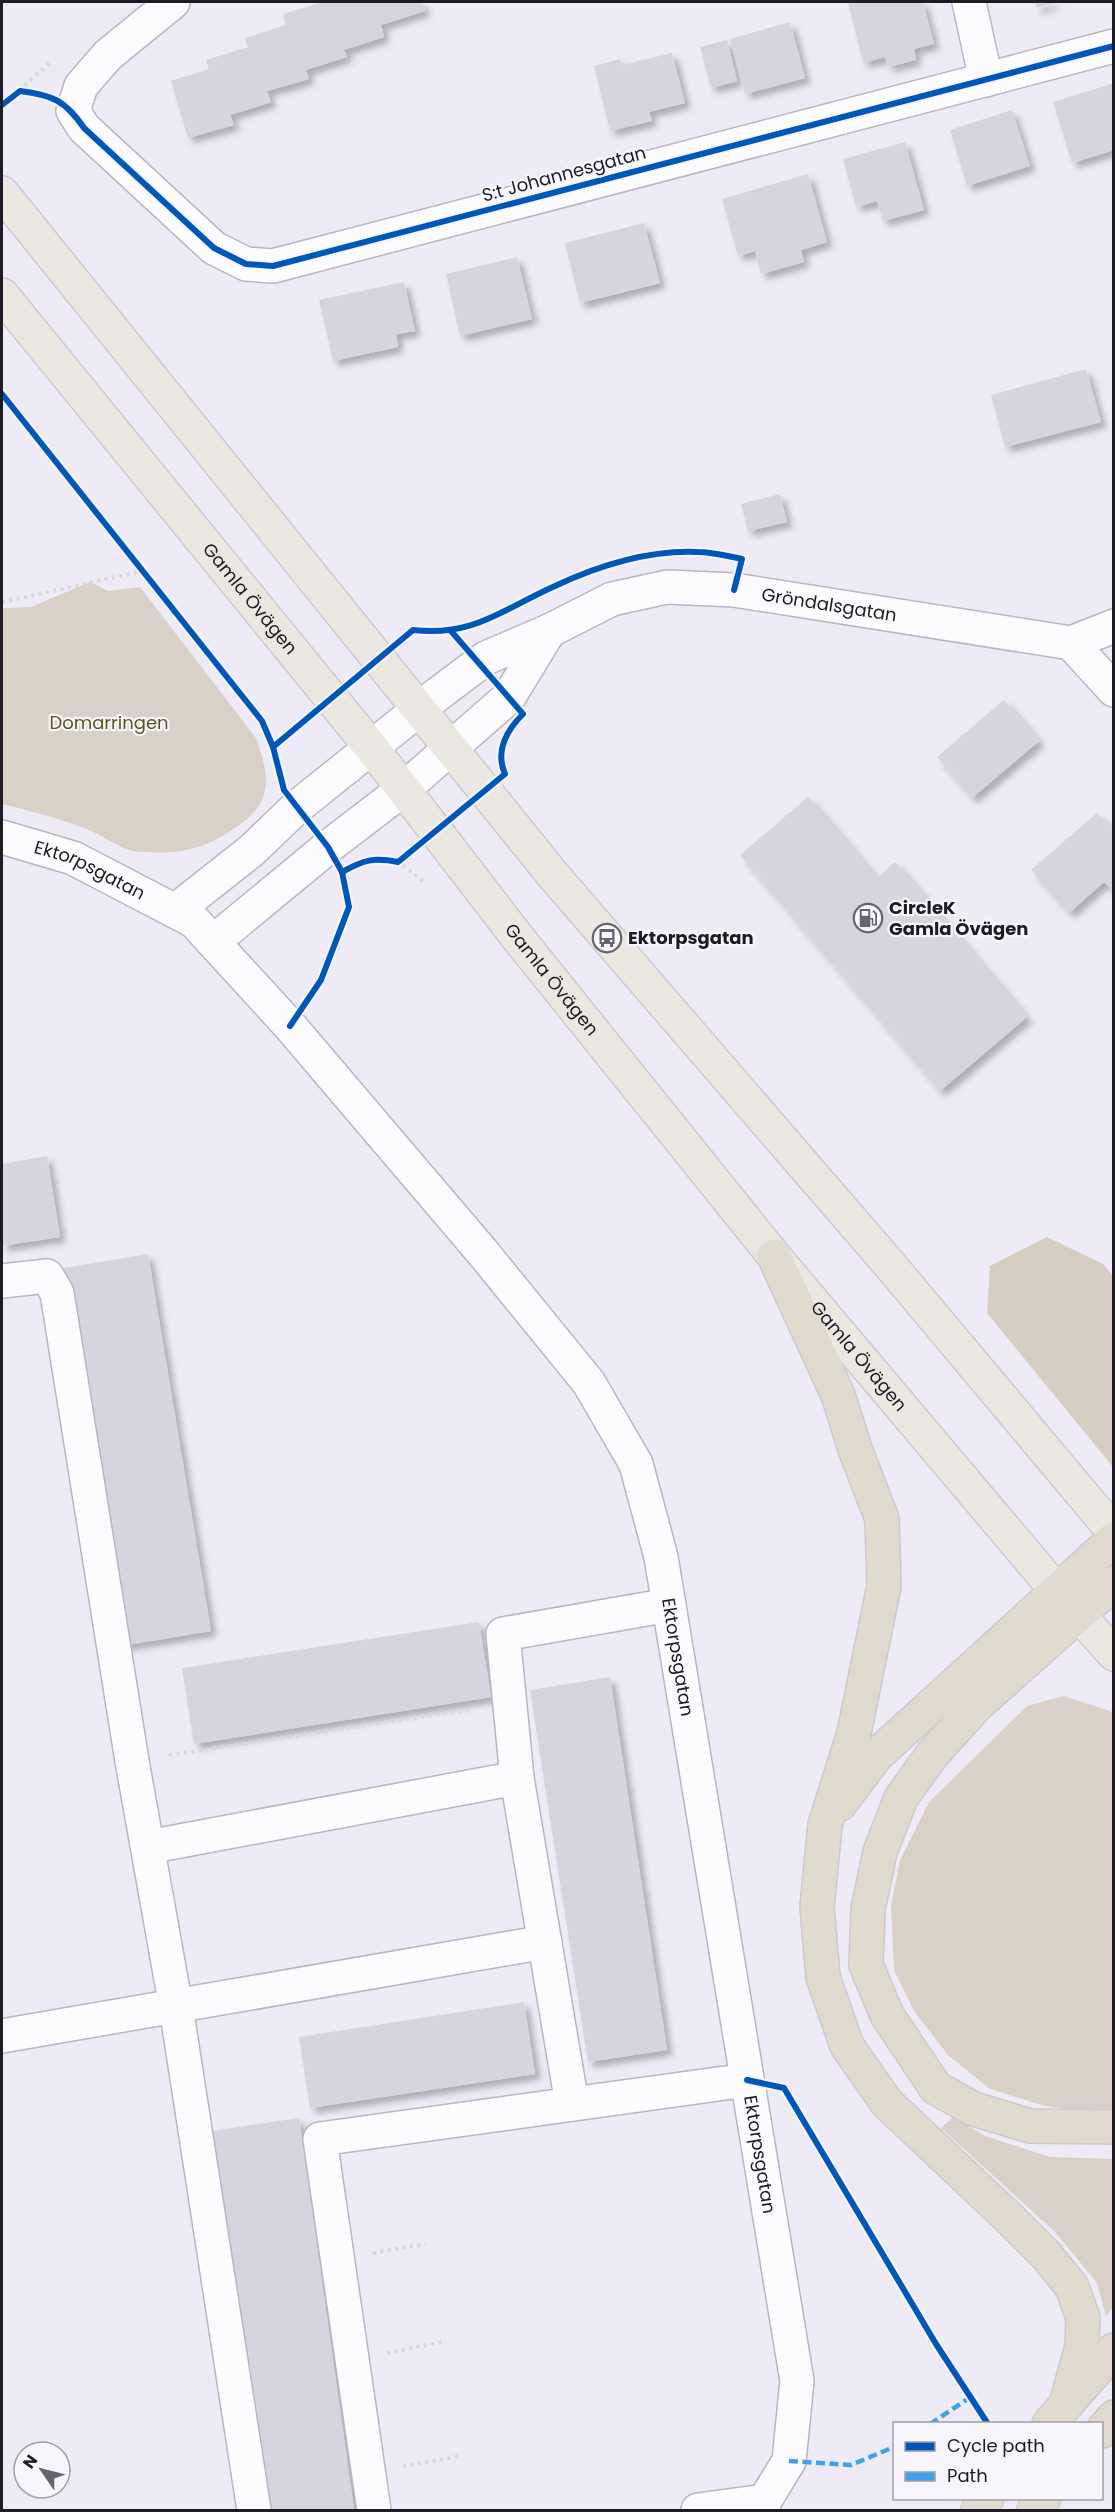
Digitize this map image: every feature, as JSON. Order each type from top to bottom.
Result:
[{"type":"highway","points":[[774,1256],[837,1395],[882,1519],[884,1586],[854,1733],[825,1825],[817,1907],[823,1977],[847,2046],[887,2103],[1008,2217],[1047,2256],[1072,2287],[1083,2318],[1082,2346],[1058,2412]]},
{"type":"highway","points":[[825,1825],[876,1756],[1113,1539]]},
{"type":"highway","points":[[1113,1583],[976,1706],[932,1755],[901,1798],[880,1852],[868,1910],[866,1965],[887,2015],[936,2088],[974,2109],[1030,2126],[1113,2127]]},
{"type":"highway","points":[[1058,2412],[1113,2350]]},
{"type":"highway","points":[[1103,2428],[1113,2416]]},
{"type":"main road","points":[[2,192],[553,875],[890,1265],[1113,1532]]},
{"type":"main road","name":"Gamla Övägen","points":[[2,294],[405,788],[518,938],[774,1256],[1077,1615],[1113,1654]]},
{"type":"street","name":"S:t Johannesgatan","points":[[173,2],[108,55],[81,86],[73,111],[84,128],[214,248],[246,264],[273,267],[1113,46]]},
{"type":"street","points":[[969,2],[986,80]]},
{"type":"street","name":"Gröndalsgatan","points":[[372,747],[486,658],[549,631],[612,599],[667,587],[734,590],[1071,643]]},
{"type":"street","points":[[1113,626],[1071,643],[1113,690]]},
{"type":"street","points":[[213,942],[405,788],[509,697],[549,631]]},
{"type":"street","points":[[175,911],[251,851],[297,807],[372,747]]},
{"type":"street","name":"Ektorpsgatan","points":[[2,837],[73,858],[194,921],[290,1026],[484,1254],[589,1383],[636,1464],[661,1557],[797,2381],[789,2461],[762,2506]]},
{"type":"street","points":[[2,1281],[47,1276],[57,1293],[132,1761],[176,2007],[254,2511]]},
{"type":"street","points":[[572,2104],[517,1778],[503,1634],[669,1605]]},
{"type":"street","points":[[148,1847],[517,1778]]},
{"type":"street","points":[[2,2036],[545,1942]]},
{"type":"street","points":[[374,2511],[320,2139],[747,2080]]},
{"type":"street","points":[[698,2511],[762,2506]]},
{"type":"path","points":[[2,105],[20,91]]},
{"type":"path","points":[[137,563],[150,580]]},
{"type":"path","points":[[2,603],[143,571]]},
{"type":"path","points":[[379,658],[413,630],[451,631],[479,664]]},
{"type":"path","points":[[434,890],[398,862],[437,831]]},
{"type":"path","points":[[290,1026],[321,980],[349,907],[342,872],[328,848]]},
{"type":"path","points":[[132,1761],[511,1703]]},
{"type":"path","points":[[337,2260],[426,2244]]},
{"type":"path","points":[[352,2359],[442,2342]]},
{"type":"path","points":[[368,2471],[461,2457]]},
{"type":"green space","name":"Domarringen","points":[[90,582],[108,591],[140,587],[256,738],[266,774],[264,794],[260,804],[242,823],[209,843],[175,852],[135,851],[78,826],[2,804],[2,608],[31,607]]},
{"type":"green space","points":[[1064,1696],[1110,1711],[1114,1715],[1113,2113],[1107,2114],[1045,2106],[990,2089],[948,2055],[914,2011],[894,1970],[891,1906],[900,1860],[929,1802],[1027,1706]]},
{"type":"green space","points":[[953,2117],[985,2136],[1050,2157],[1113,2159],[1113,2308],[1106,2316],[1097,2283],[1055,2232],[941,2128]]},
{"type":"shaded area","points":[[1047,1237],[1103,1264],[1113,1276],[1113,1467],[987,1313],[990,1266]]},
{"type":"building","points":[[323,2],[422,2],[425,11],[381,25],[384,37],[344,50],[347,57],[306,70],[309,79],[267,91],[271,102],[230,115],[234,125],[188,138],[171,81],[209,69],[206,60],[248,47],[245,38],[286,25],[283,14]]},
{"type":"building","points":[[848,2],[923,2],[934,44],[914,49],[916,60],[888,67],[885,57],[863,63]]},
{"type":"building","points":[[1035,2],[1058,2],[1037,8]]},
{"type":"building","points":[[790,22],[805,78],[745,94],[730,39]]},
{"type":"building","points":[[727,40],[737,81],[711,88],[700,47]]},
{"type":"building","points":[[672,53],[685,103],[649,112],[652,121],[610,131],[594,66],[620,59],[622,65]]},
{"type":"building","points":[[1114,83],[1114,150],[1072,163],[1053,102]]},
{"type":"building","points":[[1012,110],[1030,166],[967,186],[950,130]]},
{"type":"building","points":[[905,142],[924,210],[883,221],[877,201],[856,207],[843,159]]},
{"type":"building","points":[[808,174],[827,242],[801,250],[804,262],[761,274],[755,251],[738,256],[722,199]]},
{"type":"building","points":[[644,223],[660,283],[580,303],[565,243]]},
{"type":"building","points":[[517,257],[532,319],[460,336],[446,274]]},
{"type":"building","points":[[404,282],[415,331],[396,334],[398,347],[333,361],[319,300]]},
{"type":"building","points":[[1086,369],[1101,422],[1005,447],[991,395]]},
{"type":"building","points":[[780,494],[787,522],[748,531],[741,504]]},
{"type":"building","points":[[1004,700],[1039,741],[972,798],[937,757]]},
{"type":"building","points":[[808,797],[877,878],[895,862],[1027,1017],[940,1091],[740,855]]},
{"type":"building","points":[[1097,813],[1114,831],[1114,892],[1104,882],[1069,913],[1031,870]]},
{"type":"building","points":[[47,1156],[60,1237],[2,1246],[2,1164]]},
{"type":"building","points":[[148,1254],[211,1631],[121,1646],[58,1269]]},
{"type":"building","points":[[479,1622],[491,1697],[194,1744],[182,1668]]},
{"type":"building","points":[[610,1677],[667,2050],[588,2062],[530,1690]]},
{"type":"building","points":[[524,2002],[535,2074],[310,2108],[299,2037]]},
{"type":"building","points":[[299,2118],[354,2510],[264,2510],[211,2131]]},
{"type":"marked path","points":[[933,2422],[972,2396]]},
{"type":"marked path","points":[[789,2461],[851,2465],[893,2447]]},
{"type":"cycle path","points":[[2,105],[20,91],[57,100],[84,128],[214,248],[246,264],[273,266],[1114,46]]},
{"type":"cycle path","points":[[2,394],[262,721],[273,747],[284,790],[328,847],[342,872],[349,907],[321,980],[290,1026]]},
{"type":"cycle path","points":[[273,747],[413,630],[434,631],[471,625],[589,572],[642,556],[703,552],[742,559],[734,590]]},
{"type":"cycle path","points":[[342,872],[369,861],[398,862],[505,774],[501,757],[504,741],[523,714],[451,631]]},
{"type":"cycle path","points":[[747,2080],[784,2088],[936,2344],[987,2422]]},
{"type":"place","name":"CircleK Gamla Övägen","points":[[868,918]]},
{"type":"place","name":"Ektorpsgatan","points":[[607,938]]}]
